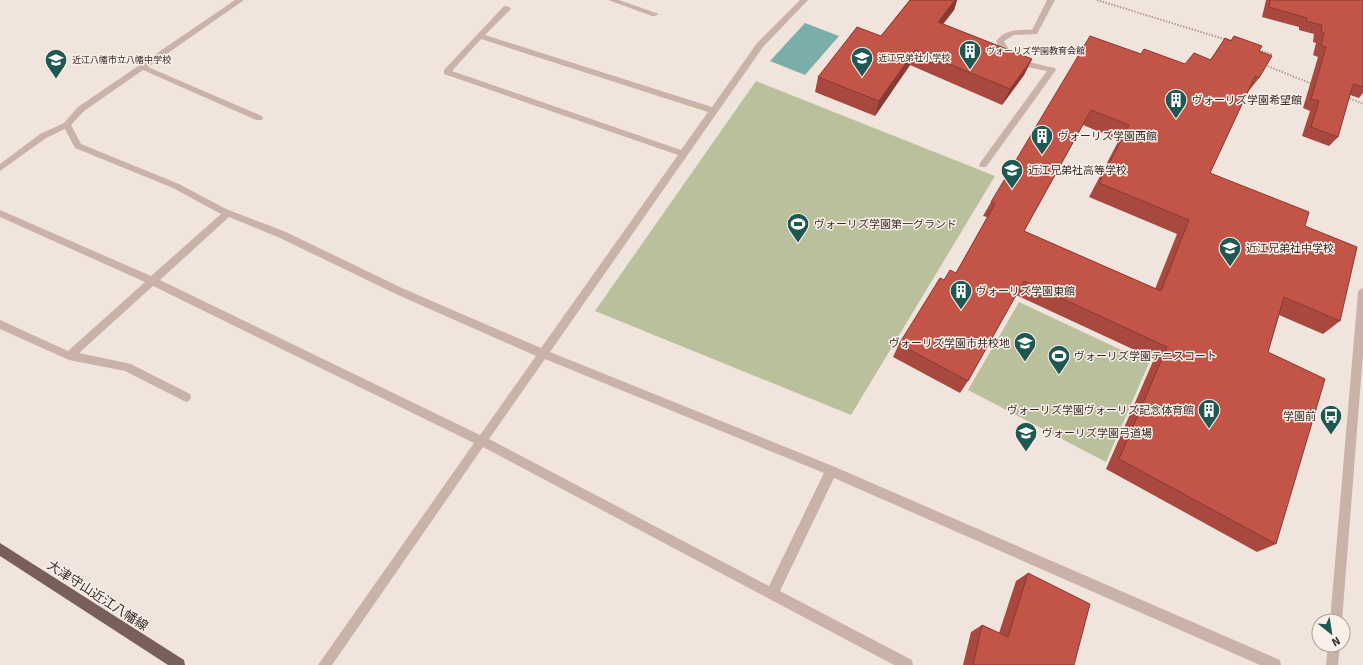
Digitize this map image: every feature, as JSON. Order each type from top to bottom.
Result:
[{"type":"main road","name":"大津守山近江八幡線","points":[[0,550],[179,665]]},
{"type":"street","points":[[0,168],[43,136],[67,125],[81,109],[240,0]]},
{"type":"street","points":[[612,0],[655,14]]},
{"type":"street","points":[[324,665],[760,46],[804,0]]},
{"type":"street","points":[[983,165],[1052,70],[1025,64],[1005,52],[1000,41],[1005,35],[1016,32],[1034,32],[1051,0]]},
{"type":"street","points":[[507,8],[447,72],[683,154]]},
{"type":"street","points":[[480,36],[714,111]]},
{"type":"street","points":[[142,67],[259,118]]},
{"type":"street","points":[[67,125],[78,146],[176,186],[228,213],[282,235],[401,292],[543,354],[831,471],[1275,665]]},
{"type":"street","points":[[0,212],[152,281],[482,441],[907,665]]},
{"type":"street","points":[[69,356],[228,213]]},
{"type":"street","points":[[1337,613],[1360,347],[1363,292]]},
{"type":"street","points":[[0,324],[69,356],[127,367],[186,397]]},
{"type":"street","points":[[772,594],[831,471]]},
{"type":"street","points":[[1332,665],[1333,653]]},
{"type":"path","points":[[1097,0],[1233,42]]},
{"type":"path","points":[[1256,49],[1271,54],[1265,66],[1314,85]]},
{"type":"path","points":[[1342,95],[1363,104]]},
{"type":"green space","name":"ヴォーリズ学園第一グランド","points":[[756,81],[995,176],[851,415],[595,311]]},
{"type":"green space","name":"ヴォーリズ学園テニスコート","points":[[1019,302],[1149,363],[1106,462],[968,390]]},
{"type":"water","points":[[805,23],[839,36],[805,75],[770,61]]},
{"type":"building","points":[[910,0],[955,0],[938,22],[1032,59],[1010,89],[915,50],[879,101],[818,77],[857,27],[881,36]]},
{"type":"building","points":[[1270,0],[1363,0],[1363,87],[1353,84],[1338,137],[1311,127],[1319,101],[1311,99],[1326,47],[1321,46],[1324,33],[1321,32],[1322,25],[1306,21],[1307,18],[1269,7]]},
{"type":"building","points":[[1090,36],[1141,54],[1144,49],[1185,64],[1194,53],[1211,60],[1225,38],[1231,41],[1234,36],[1262,46],[1259,51],[1272,56],[1259,78],[1255,76],[1210,173],[1309,212],[1305,226],[1357,247],[1340,321],[1284,297],[1268,352],[1325,379],[1276,544],[1119,459],[1167,347],[1024,281],[968,381],[899,344],[940,278],[944,280],[950,270],[956,273],[995,204],[991,202]],"holes":[[[1091,110],[1129,125],[1099,183],[1189,220],[1161,291],[1024,231]]]},
{"type":"building","points":[[1028,573],[1090,604],[1074,665],[973,665],[982,625],[1008,637]]},
{"type":"place","name":"ヴォーリズ学園教育会館","points":[[970,70]]},
{"type":"place","name":"近江兄弟社小学校","points":[[862,78]]},
{"type":"place","name":"近江八幡市立八幡中学校","points":[[56,80]]},
{"type":"place","name":"ヴォーリズ学園希望館","points":[[1176,120]]},
{"type":"place","name":"ヴォーリズ学園西館","points":[[1042,156]]},
{"type":"place","name":"近江兄弟社高等学校","points":[[1012,190]]},
{"type":"place","name":"ヴォーリズ学園第一グランド","points":[[798,244]]},
{"type":"place","name":"近江兄弟社中学校","points":[[1230,268]]},
{"type":"place","name":"ヴォーリズ学園東館","points":[[961,310]]},
{"type":"place","name":"ヴォーリズ学園市井校地","points":[[1025,362]]},
{"type":"place","name":"ヴォーリズ学園テニスコート","points":[[1059,376]]},
{"type":"place","name":"ヴォーリズ学園ヴォーリズ記念体育館","points":[[1209,430]]},
{"type":"place","name":"学園前","points":[[1331,436]]},
{"type":"place","name":"ヴォーリズ学園弓道場","points":[[1026,452]]}]
